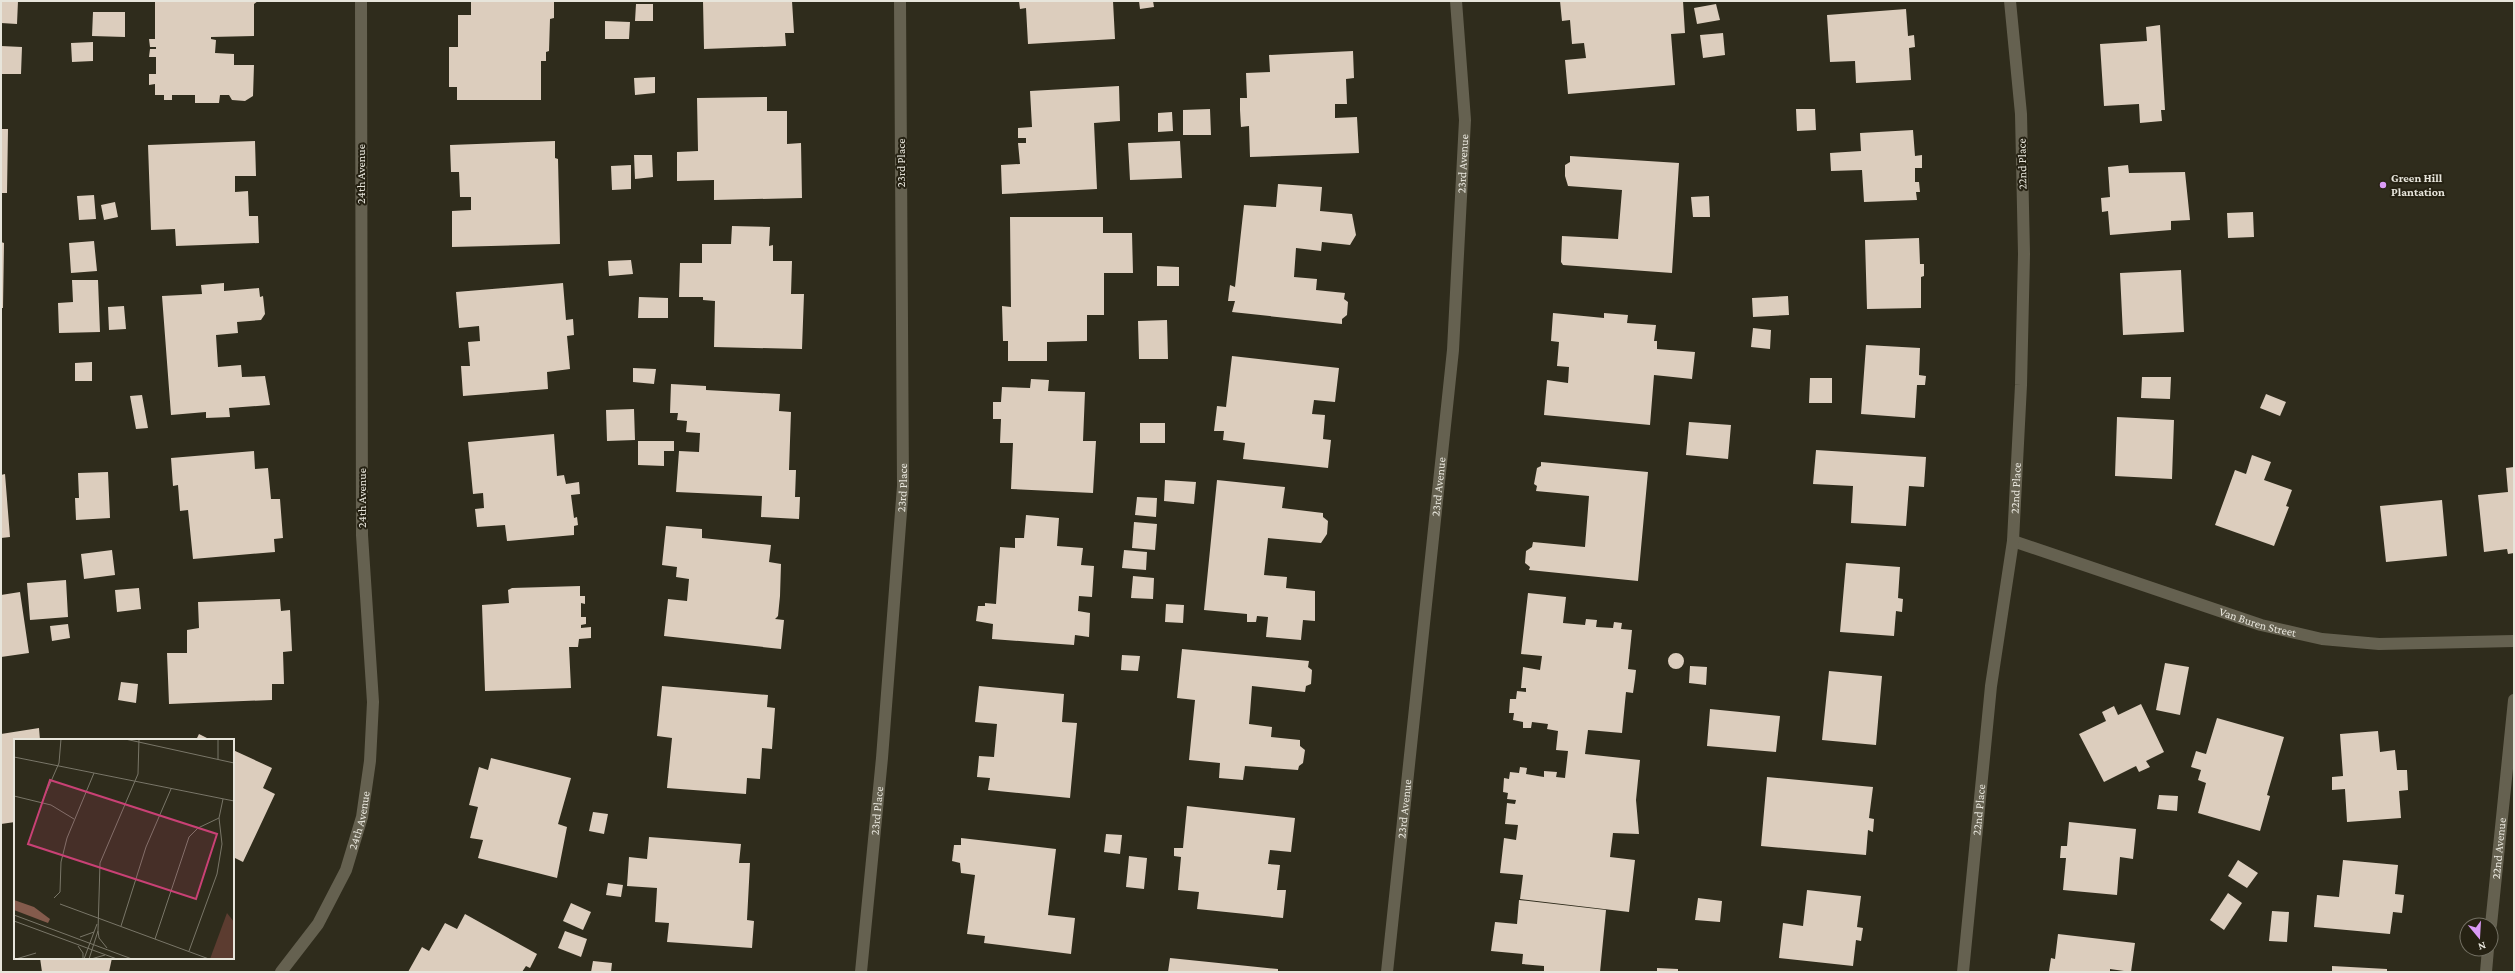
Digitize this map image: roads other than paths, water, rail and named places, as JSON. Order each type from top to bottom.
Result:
[{"type":"street","name":"24th Avenue","points":[[282,972],[318,924],[346,870],[362,817],[370,761],[373,702],[362,535],[361,1]]},
{"type":"street","name":"23rd Place","points":[[861,972],[882,758],[902,486],[900,1]]},
{"type":"street","name":"23rd Avenue","points":[[1387,972],[1453,350],[1464,120],[1456,1]]},
{"type":"street","name":"22nd Place","points":[[1962,972],[1991,686],[2013,541],[2021,385],[2024,254],[2021,114],[2010,1]]},
{"type":"street","name":"Van Buren Street","points":[[2013,541],[2260,625],[2322,639],[2380,644],[2514,641]]},
{"type":"street","name":"22nd Avenue","points":[[2492,917],[2514,700]]},
{"type":"street","points":[[2486,972],[2487,957]]},
{"type":"place","name":"Green Hill Plantation","points":[[2383,185]]}]
